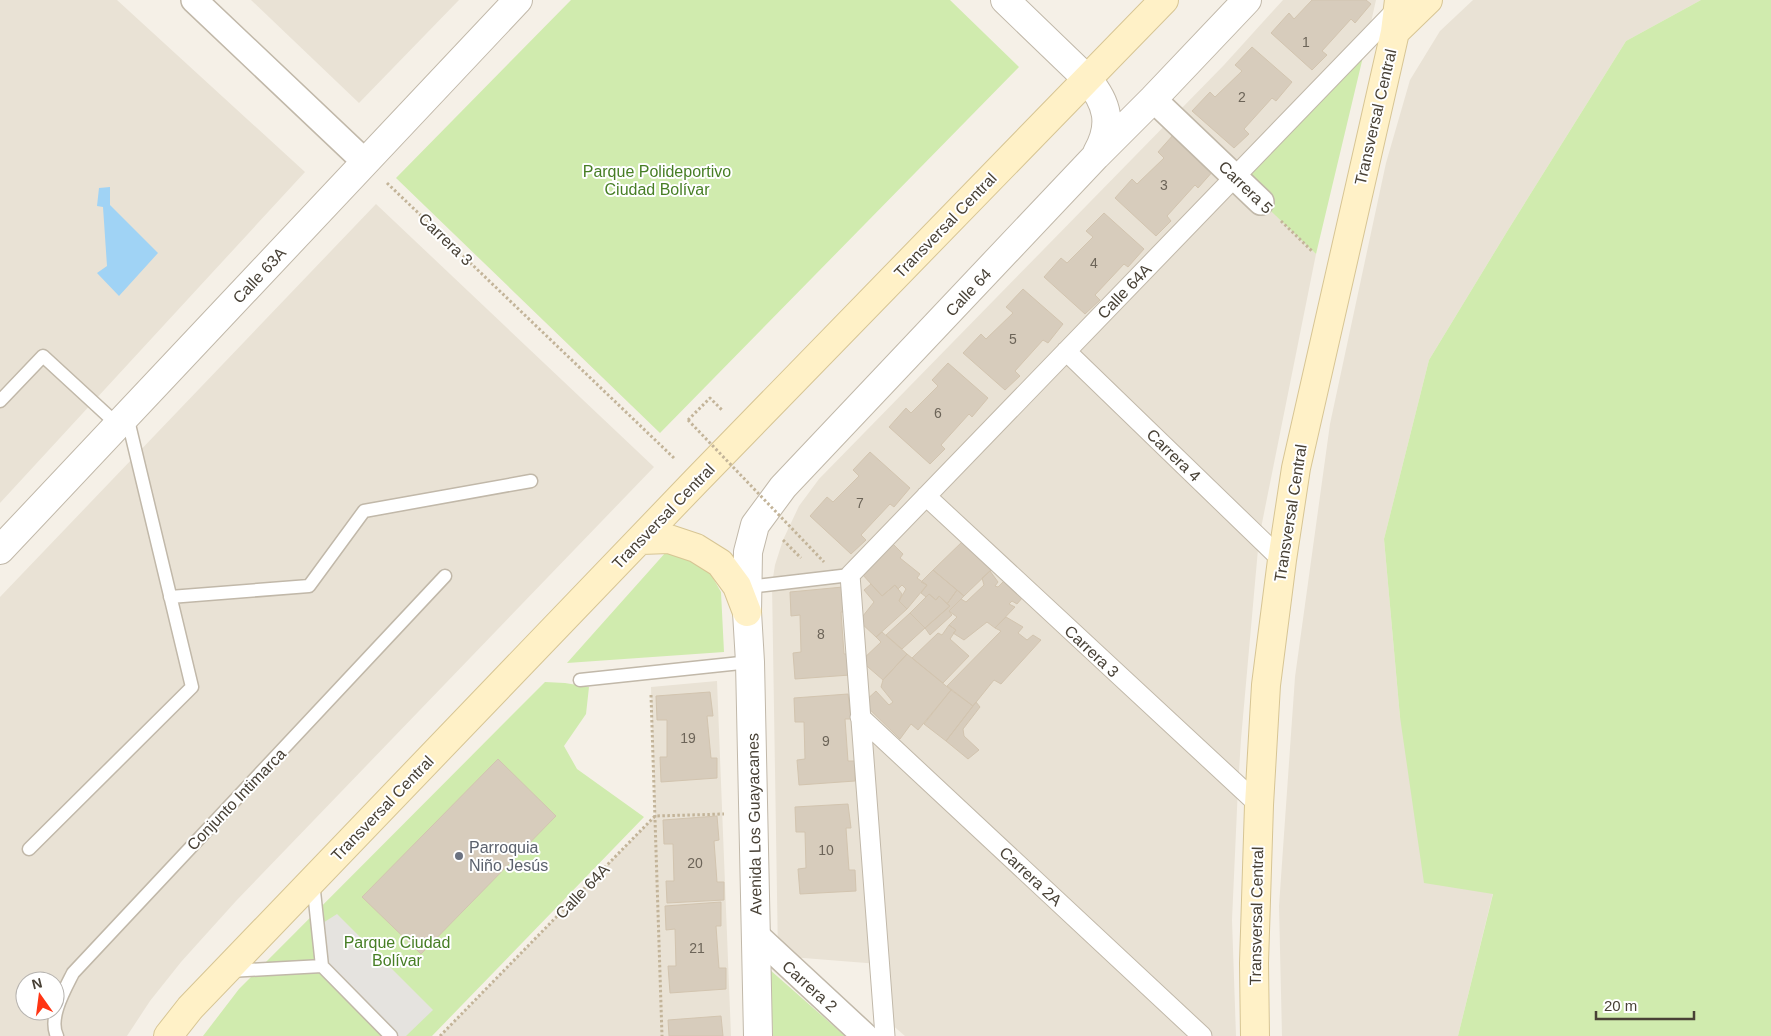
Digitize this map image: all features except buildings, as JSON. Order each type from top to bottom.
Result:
[{"type":"main road","name":"Transversal Central","points":[[168,1036],[190,1008],[313,879],[697,480],[1164,0]]},
{"type":"main road","points":[[1397,13],[1428,0]]},
{"type":"main road","name":"Transversal Central","points":[[1255,1036],[1254,963],[1259,806],[1266,685],[1282,560],[1296,468],[1397,13]]},
{"type":"main road","points":[[641,540],[669,539],[696,548],[720,563],[748,600]]},
{"type":"street","points":[[194,0],[365,162]]},
{"type":"street","name":"Calle 63A","points":[[0,550],[518,0]]},
{"type":"street","points":[[1005,0],[1087,78],[1098,91],[1105,107],[1107,124],[1104,141],[1096,156]]},
{"type":"street","name":"Calle 64","points":[[748,600],[748,552],[755,525],[783,487],[1096,156],[1247,0]]},
{"type":"street","name":"Calle 64A","points":[[850,575],[1235,176],[1397,13]]},
{"type":"street","name":"Carrera 5","points":[[1153,99],[1261,202]]},
{"type":"street","name":"Carrera 4","points":[[1066,351],[1282,560]]},
{"type":"street","name":"Carrera 3","points":[[926,496],[1259,806]]},
{"type":"street","points":[[850,575],[884,1036]]},
{"type":"street","name":"Avenida Los Guayacanes","points":[[748,600],[758,1036]]},
{"type":"street","name":"Carrera 2A","points":[[860,717],[1202,1036]]},
{"type":"street","name":"Carrera 2","points":[[756,935],[865,1036]]},
{"type":"lane","points":[[0,401],[43,356],[122,420],[170,597],[192,687],[29,849]]},
{"type":"lane","points":[[170,597],[309,586],[364,511],[531,481]]},
{"type":"lane","points":[[748,600],[850,575]]},
{"type":"lane","name":"Conjunto Intimarca","points":[[57,1036],[55,1031],[58,1002],[73,973],[445,576]]},
{"type":"lane","points":[[580,680],[750,662]]},
{"type":"lane","points":[[313,879],[322,966],[391,1036]]},
{"type":"lane","points":[[224,972],[322,966]]},
{"type":"path","name":"Carrera 3","points":[[365,162],[697,480]]},
{"type":"path","name":"Carrera 5","points":[[1261,202],[1339,276]]},
{"type":"path","points":[[722,411],[710,398],[688,420],[824,562]]},
{"type":"path","points":[[650,672],[662,1036]]},
{"type":"path","points":[[655,816],[753,814]]},
{"type":"path","name":"Calle 64A","points":[[440,1036],[655,816]]},
{"type":"shaded area","points":[[0,0],[117,0],[305,172],[0,503]]},
{"type":"shaded area","points":[[251,0],[459,0],[359,103]]},
{"type":"shaded area","points":[[1283,0],[1376,0],[1367,40],[1235,176],[1316,254],[1259,538],[1238,787],[1232,920],[1236,1036],[905,1036],[883,1017],[879,964],[778,956],[772,584],[775,565],[783,540],[799,506],[819,479],[1224,65]]},
{"type":"shaded area","points":[[1473,0],[1701,0],[1626,41],[1429,360],[1384,539],[1400,717],[1493,893],[1458,1036],[1282,1036],[1279,906],[1295,677],[1330,424],[1386,163],[1410,80],[1440,31]]},
{"type":"shaded area","points":[[376,204],[654,467],[236,901],[181,962],[150,1001],[127,1036],[0,1036],[0,597]]},
{"type":"shaded area","points":[[717,681],[731,1036],[440,1036],[655,816],[651,687]]},
{"type":"shaded area","points":[[337,914],[433,1010],[406,1036],[391,1036],[322,966],[318,926]]},
{"type":"green space","name":"Parque Polideportivo Ciudad Bolívar","points":[[571,0],[950,0],[1019,67],[660,433],[396,178]]},
{"type":"green space","points":[[1701,0],[1771,0],[1771,1036],[1458,1036],[1493,894],[1424,883],[1400,717],[1384,539],[1429,360],[1626,41]]},
{"type":"green space","points":[[1367,40],[1316,254],[1235,177]]},
{"type":"green space","points":[[666,552],[683,553],[709,571],[721,592],[724,652],[567,663]]},
{"type":"green space","name":"Parque Ciudad Bolívar","points":[[545,682],[589,687],[586,714],[564,746],[577,769],[644,817],[432,1036],[203,1036],[239,989]]},
{"type":"green space","points":[[769,969],[845,1036],[773,1036]]},
{"type":"water","points":[[110,187],[110,205],[158,253],[119,296],[97,273],[107,266],[103,207],[97,206],[99,188]]},
{"type":"place","name":"Parroquia Niño Jesús","points":[[459,856]]}]
